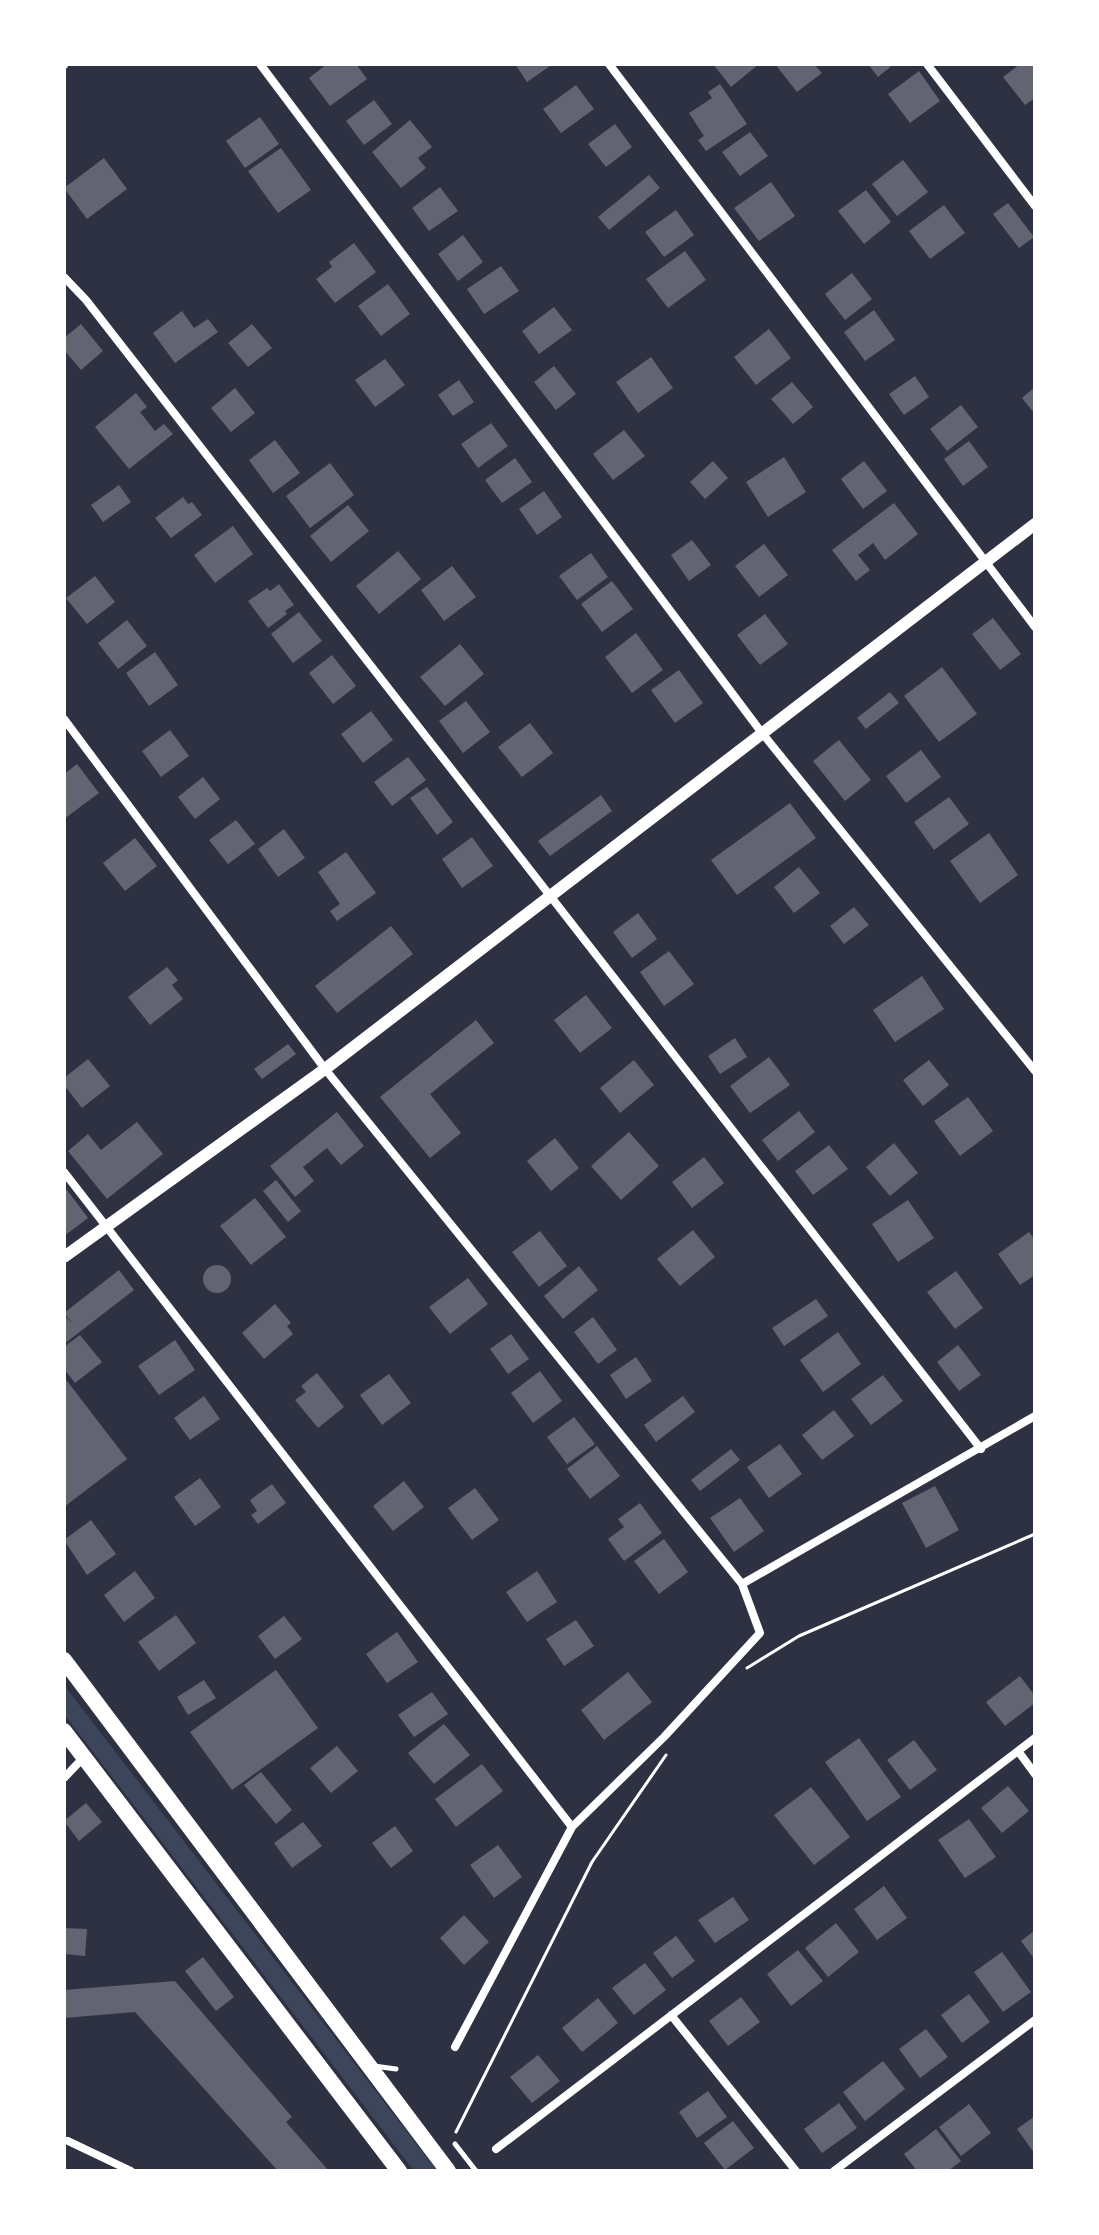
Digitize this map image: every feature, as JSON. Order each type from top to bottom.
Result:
[{"type":"main road","points":[[64,1660],[448,2171]]},
{"type":"main road","points":[[64,1731],[399,2171]]},
{"type":"street","points":[[260,64],[762,733],[1035,1071]]},
{"type":"street","points":[[609,64],[1035,627]]},
{"type":"street","points":[[927,64],[1035,206]]},
{"type":"street","points":[[64,277],[95,312],[981,1449]]},
{"type":"street","points":[[64,1257],[325,1069],[1035,524]]},
{"type":"street","points":[[64,719],[325,1069],[742,1584],[760,1633],[664,1737],[572,1827],[455,2047]]},
{"type":"street","points":[[64,1172],[572,1827]]},
{"type":"street","points":[[742,1584],[1035,1416]]},
{"type":"street","points":[[496,2149],[1035,1738]]},
{"type":"street","points":[[1018,1751],[1035,1774]]},
{"type":"street","points":[[64,1778],[84,1757]]},
{"type":"street","points":[[671,2015],[796,2171]]},
{"type":"street","points":[[834,2171],[1035,2020]]},
{"type":"street","points":[[68,2141],[131,2171]]},
{"type":"lane","points":[[369,2065],[396,2069]]},
{"type":"lane","points":[[455,2144],[476,2171]]},
{"type":"path","points":[[739,1674],[799,1636],[907,1592],[1035,1534]]},
{"type":"path","points":[[456,2132],[592,1862],[669,1750]]},
{"type":"shaded area","points":[[64,1685],[437,2171],[414,2171],[64,1714]]},
{"type":"building","points":[[327,64],[356,64],[367,79],[330,106],[309,78]]},
{"type":"building","points":[[515,64],[548,64],[550,66],[527,82]]},
{"type":"building","points":[[713,64],[759,64],[731,87]]},
{"type":"building","points":[[775,64],[814,64],[822,73],[797,92]]},
{"type":"building","points":[[868,64],[894,64],[878,77]]},
{"type":"building","points":[[1020,64],[1035,64],[1035,98],[1025,105],[1003,77]]},
{"type":"building","points":[[919,71],[940,101],[910,123],[888,94]]},
{"type":"building","points":[[720,84],[747,124],[706,151],[698,140],[704,136],[689,113],[712,98],[708,92]]},
{"type":"building","points":[[576,85],[594,109],[561,133],[543,109]]},
{"type":"building","points":[[374,100],[392,124],[364,145],[346,121]]},
{"type":"building","points":[[260,117],[279,144],[245,168],[226,141]]},
{"type":"building","points":[[410,120],[432,147],[418,158],[426,168],[401,188],[372,152]]},
{"type":"building","points":[[615,124],[632,147],[606,167],[588,144]]},
{"type":"building","points":[[750,132],[768,156],[740,176],[722,152]]},
{"type":"building","points":[[281,148],[311,190],[278,213],[248,171]]},
{"type":"building","points":[[104,158],[127,189],[87,219],[64,188]]},
{"type":"building","points":[[903,160],[928,192],[897,216],[872,184]]},
{"type":"building","points":[[649,175],[660,188],[609,230],[598,217]]},
{"type":"building","points":[[771,182],[795,216],[759,241],[734,208]]},
{"type":"building","points":[[440,187],[458,211],[429,231],[412,208]]},
{"type":"building","points":[[866,190],[891,222],[864,244],[838,211]]},
{"type":"building","points":[[1008,203],[1034,237],[1019,248],[993,214]]},
{"type":"building","points":[[944,205],[965,233],[930,259],[909,231]]},
{"type":"building","points":[[676,210],[694,235],[664,257],[645,232]]},
{"type":"building","points":[[463,235],[483,262],[458,281],[438,254]]},
{"type":"building","points":[[354,243],[376,272],[335,303],[316,279],[332,267],[329,262]]},
{"type":"building","points":[[685,251],[706,280],[668,308],[646,279]]},
{"type":"building","points":[[501,266],[519,291],[484,314],[467,289]]},
{"type":"building","points":[[852,273],[872,299],[845,320],[825,294]]},
{"type":"building","points":[[388,284],[410,314],[381,336],[358,306]]},
{"type":"building","points":[[554,307],[572,330],[539,354],[522,331]]},
{"type":"building","points":[[874,310],[895,340],[865,361],[844,332]]},
{"type":"building","points":[[182,311],[194,328],[208,319],[218,332],[175,363],[153,333]]},
{"type":"building","points":[[81,324],[103,351],[81,370],[64,350],[64,338]]},
{"type":"building","points":[[252,324],[272,348],[248,367],[228,343]]},
{"type":"building","points":[[769,329],[791,358],[756,385],[734,357]]},
{"type":"building","points":[[651,357],[673,388],[638,413],[616,382]]},
{"type":"building","points":[[385,359],[405,385],[375,407],[355,380]]},
{"type":"building","points":[[554,366],[576,394],[556,410],[534,382]]},
{"type":"building","points":[[915,376],[929,397],[904,415],[889,394]]},
{"type":"building","points":[[459,380],[474,402],[453,416],[438,395]]},
{"type":"building","points":[[792,382],[813,407],[793,424],[771,399]]},
{"type":"building","points":[[1035,387],[1035,414],[1022,398]]},
{"type":"building","points":[[235,388],[255,413],[231,432],[211,408]]},
{"type":"building","points":[[136,393],[147,407],[140,412],[155,431],[164,424],[173,434],[129,469],[95,427]]},
{"type":"building","points":[[961,405],[978,427],[947,451],[930,429]]},
{"type":"building","points":[[491,423],[508,446],[478,468],[461,444]]},
{"type":"building","points":[[624,430],[645,456],[613,480],[593,454]]},
{"type":"building","points":[[275,440],[300,473],[273,493],[249,460]]},
{"type":"building","points":[[969,441],[988,467],[963,486],[944,459]]},
{"type":"building","points":[[784,457],[806,492],[768,517],[746,482]]},
{"type":"building","points":[[515,458],[532,482],[502,503],[485,480]]},
{"type":"building","points":[[713,461],[728,478],[705,499],[690,482]]},
{"type":"building","points":[[864,461],[887,491],[863,509],[841,479]]},
{"type":"building","points":[[330,463],[354,495],[310,528],[286,496]]},
{"type":"building","points":[[119,485],[131,502],[103,522],[91,505]]},
{"type":"building","points":[[544,491],[562,517],[537,535],[519,509]]},
{"type":"building","points":[[183,497],[188,504],[192,502],[202,515],[171,538],[155,518]]},
{"type":"building","points":[[894,503],[918,534],[885,560],[873,543],[858,555],[870,570],[856,581],[832,550]]},
{"type":"building","points":[[348,505],[369,531],[331,562],[310,536]]},
{"type":"building","points":[[233,526],[253,554],[215,583],[194,555]]},
{"type":"building","points":[[692,540],[711,565],[689,581],[671,555]]},
{"type":"building","points":[[764,544],[788,575],[759,597],[735,566]]},
{"type":"building","points":[[398,551],[421,579],[379,614],[356,586]]},
{"type":"building","points":[[591,553],[608,577],[577,600],[559,576]]},
{"type":"building","points":[[452,566],[476,597],[444,621],[421,590]]},
{"type":"building","points":[[95,576],[115,602],[87,624],[66,598]]},
{"type":"building","points":[[612,581],[633,609],[602,632],[581,604]]},
{"type":"building","points":[[279,584],[294,605],[268,628],[248,601]]},
{"type":"building","points":[[299,612],[322,641],[293,663],[271,634]]},
{"type":"building","points":[[765,614],[788,644],[760,665],[737,635]]},
{"type":"building","points":[[993,618],[1021,654],[1000,670],[972,634]]},
{"type":"building","points":[[127,620],[147,646],[118,669],[98,643]]},
{"type":"building","points":[[636,633],[663,670],[632,693],[605,657]]},
{"type":"building","points":[[460,644],[484,674],[445,706],[420,677]]},
{"type":"building","points":[[155,652],[178,685],[149,706],[126,673]]},
{"type":"building","points":[[332,655],[356,686],[333,704],[309,673]]},
{"type":"building","points":[[942,667],[977,714],[939,742],[904,696]]},
{"type":"building","points":[[679,670],[703,703],[675,723],[651,690]]},
{"type":"building","points":[[890,692],[899,703],[866,729],[857,718]]},
{"type":"building","points":[[466,701],[490,732],[463,753],[439,721]]},
{"type":"building","points":[[371,711],[393,740],[363,763],[341,734]]},
{"type":"building","points":[[530,723],[553,753],[522,777],[498,747]]},
{"type":"building","points":[[170,730],[189,756],[161,777],[142,751]]},
{"type":"building","points":[[839,740],[871,780],[845,801],[813,761]]},
{"type":"building","points":[[921,750],[941,777],[906,803],[886,776]]},
{"type":"building","points":[[408,757],[426,780],[392,806],[374,782]]},
{"type":"building","points":[[77,764],[99,793],[64,819],[64,774]]},
{"type":"building","points":[[203,777],[220,799],[195,819],[178,797]]},
{"type":"building","points":[[427,787],[453,822],[437,835],[410,798]]},
{"type":"building","points":[[601,795],[612,811],[550,856],[538,841]]},
{"type":"building","points":[[949,797],[969,824],[934,850],[914,822]]},
{"type":"building","points":[[790,803],[816,838],[737,895],[711,860]]},
{"type":"building","points":[[236,820],[255,844],[228,864],[209,840]]},
{"type":"building","points":[[284,829],[305,858],[278,877],[258,849]]},
{"type":"building","points":[[989,833],[1018,875],[980,903],[950,861]]},
{"type":"building","points":[[472,837],[493,866],[462,888],[442,859]]},
{"type":"building","points":[[135,838],[157,866],[125,891],[103,863]]},
{"type":"building","points":[[346,852],[376,893],[337,921],[330,911],[340,904],[318,872]]},
{"type":"building","points":[[799,867],[820,893],[794,913],[774,887]]},
{"type":"building","points":[[854,907],[869,925],[844,944],[830,926]]},
{"type":"building","points":[[638,913],[657,939],[632,958],[613,932]]},
{"type":"building","points":[[391,926],[413,954],[337,1013],[315,986]]},
{"type":"building","points":[[669,951],[694,984],[664,1006],[640,972]]},
{"type":"building","points":[[167,967],[178,980],[172,985],[183,999],[150,1025],[128,997]]},
{"type":"building","points":[[922,976],[944,1009],[895,1042],[873,1010]]},
{"type":"building","points":[[586,995],[612,1028],[580,1053],[554,1020]]},
{"type":"building","points":[[476,1020],[494,1043],[430,1094],[461,1133],[430,1158],[380,1097]]},
{"type":"building","points":[[735,1038],[747,1057],[720,1074],[708,1056]]},
{"type":"building","points":[[288,1044],[296,1054],[262,1079],[254,1069]]},
{"type":"building","points":[[769,1057],[790,1085],[750,1113],[730,1086]]},
{"type":"building","points":[[88,1059],[110,1086],[82,1108],[64,1085],[64,1078]]},
{"type":"building","points":[[634,1060],[654,1085],[620,1113],[600,1088]]},
{"type":"building","points":[[929,1060],[949,1085],[923,1106],[903,1080]]},
{"type":"building","points":[[968,1097],[993,1131],[960,1156],[934,1121]]},
{"type":"building","points":[[799,1111],[815,1132],[778,1161],[762,1140]]},
{"type":"building","points":[[337,1112],[364,1146],[341,1165],[327,1148],[303,1167],[314,1181],[295,1197],[270,1166]]},
{"type":"building","points":[[137,1122],[163,1154],[107,1199],[68,1151],[88,1134],[101,1150]]},
{"type":"building","points":[[629,1132],[659,1166],[621,1200],[591,1166]]},
{"type":"building","points":[[555,1138],[579,1168],[551,1191],[527,1161]]},
{"type":"building","points":[[894,1143],[918,1173],[890,1196],[866,1167]]},
{"type":"building","points":[[829,1145],[848,1169],[813,1195],[795,1171]]},
{"type":"building","points":[[704,1157],[724,1183],[692,1208],[672,1182]]},
{"type":"building","points":[[276,1180],[301,1211],[288,1222],[263,1191]]},
{"type":"building","points":[[64,1186],[88,1218],[64,1236]]},
{"type":"building","points":[[255,1198],[286,1237],[251,1265],[220,1226]]},
{"type":"building","points":[[908,1200],[934,1238],[898,1262],[872,1224]]},
{"type":"building","points":[[693,1230],[715,1257],[680,1286],[657,1259]]},
{"type":"building","points":[[540,1231],[567,1266],[539,1287],[512,1252]]},
{"type":"building","points":[[1029,1232],[1035,1240],[1035,1275],[1020,1285],[998,1254]]},
{"type":"building","points":[[217,1265],[227,1269],[231,1279],[227,1289],[217,1293],[207,1289],[203,1279],[207,1269]]},
{"type":"building","points":[[579,1266],[598,1290],[563,1319],[544,1296]]},
{"type":"building","points":[[119,1270],[134,1290],[64,1344],[64,1315],[74,1325],[64,1313]]},
{"type":"building","points":[[956,1271],[983,1308],[955,1329],[927,1292]]},
{"type":"building","points":[[468,1278],[488,1304],[450,1334],[429,1307]]},
{"type":"building","points":[[816,1299],[828,1316],[784,1346],[772,1328]]},
{"type":"building","points":[[275,1304],[291,1323],[287,1326],[293,1334],[264,1359],[242,1333]]},
{"type":"building","points":[[593,1317],[617,1350],[598,1364],[574,1332]]},
{"type":"building","points":[[838,1332],[861,1364],[823,1392],[800,1360]]},
{"type":"building","points":[[511,1334],[529,1359],[508,1374],[490,1349]]},
{"type":"building","points":[[80,1335],[102,1362],[75,1383],[64,1369],[64,1347]]},
{"type":"building","points":[[175,1340],[195,1370],[159,1395],[138,1366]]},
{"type":"building","points":[[958,1345],[981,1375],[959,1391],[937,1362]]},
{"type":"building","points":[[636,1357],[652,1381],[626,1399],[610,1375]]},
{"type":"building","points":[[540,1371],[562,1401],[533,1423],[511,1393]]},
{"type":"building","points":[[317,1373],[344,1407],[318,1428],[295,1400],[306,1392],[301,1386]]},
{"type":"building","points":[[389,1374],[411,1403],[382,1425],[360,1395]]},
{"type":"building","points":[[883,1375],[903,1401],[871,1425],[851,1399]]},
{"type":"building","points":[[64,1377],[127,1459],[64,1507]]},
{"type":"building","points":[[204,1396],[220,1419],[190,1440],[174,1418]]},
{"type":"building","points":[[683,1396],[695,1412],[656,1442],[644,1425]]},
{"type":"building","points":[[834,1410],[854,1436],[822,1460],[802,1435]]},
{"type":"building","points":[[574,1417],[595,1444],[567,1464],[547,1437]]},
{"type":"building","points":[[780,1444],[802,1474],[769,1498],[747,1467]]},
{"type":"building","points":[[597,1446],[620,1476],[590,1499],[567,1469]]},
{"type":"building","points":[[731,1449],[740,1460],[700,1491],[691,1480]]},
{"type":"building","points":[[200,1478],[221,1507],[195,1526],[174,1497]]},
{"type":"building","points":[[404,1481],[424,1507],[393,1531],[373,1506]]},
{"type":"building","points":[[272,1484],[286,1503],[258,1524],[251,1515],[257,1511],[250,1500]]},
{"type":"building","points":[[935,1486],[959,1530],[926,1548],[902,1503]]},
{"type":"building","points":[[475,1488],[499,1520],[472,1540],[448,1508]]},
{"type":"building","points":[[740,1498],[764,1531],[734,1552],[710,1518]]},
{"type":"building","points":[[640,1503],[662,1533],[624,1561],[608,1539],[624,1527],[618,1519]]},
{"type":"building","points":[[91,1520],[116,1554],[87,1575],[64,1540]]},
{"type":"building","points":[[664,1539],[688,1572],[659,1594],[634,1561]]},
{"type":"building","points":[[135,1571],[155,1598],[124,1622],[104,1595]]},
{"type":"building","points":[[537,1571],[557,1602],[527,1622],[506,1592]]},
{"type":"building","points":[[176,1615],[196,1643],[159,1671],[138,1642]]},
{"type":"building","points":[[284,1616],[302,1639],[275,1659],[258,1636]]},
{"type":"building","points":[[576,1620],[594,1646],[564,1666],[546,1639]]},
{"type":"building","points":[[397,1632],[418,1662],[387,1683],[366,1654]]},
{"type":"building","points":[[276,1670],[318,1728],[232,1790],[190,1732]]},
{"type":"building","points":[[628,1672],[652,1702],[604,1740],[581,1710]]},
{"type":"building","points":[[1020,1676],[1035,1696],[1035,1703],[1005,1726],[986,1702]]},
{"type":"building","points":[[204,1680],[216,1698],[188,1715],[177,1697]]},
{"type":"building","points":[[432,1692],[448,1714],[414,1737],[398,1715]]},
{"type":"building","points":[[444,1724],[470,1755],[434,1784],[408,1753]]},
{"type":"building","points":[[859,1738],[901,1797],[867,1821],[825,1762]]},
{"type":"building","points":[[914,1740],[937,1770],[910,1790],[887,1760]]},
{"type":"building","points":[[337,1746],[358,1771],[331,1793],[310,1768]]},
{"type":"building","points":[[482,1764],[503,1791],[456,1827],[435,1799]]},
{"type":"building","points":[[261,1772],[292,1810],[276,1824],[244,1785]]},
{"type":"building","points":[[1008,1786],[1029,1811],[1002,1833],[981,1808]]},
{"type":"building","points":[[811,1787],[850,1837],[814,1865],[774,1815]]},
{"type":"building","points":[[86,1803],[102,1822],[79,1841],[64,1821]]},
{"type":"building","points":[[969,1819],[996,1857],[965,1878],[938,1840]]},
{"type":"building","points":[[303,1822],[322,1846],[292,1868],[274,1843]]},
{"type":"building","points":[[395,1826],[413,1851],[391,1868],[372,1843]]},
{"type":"building","points":[[498,1845],[522,1877],[494,1898],[470,1865]]},
{"type":"building","points":[[884,1886],[907,1918],[877,1940],[854,1909]]},
{"type":"building","points":[[733,1897],[749,1920],[715,1943],[698,1920]]},
{"type":"building","points":[[464,1915],[489,1942],[464,1965],[440,1938]]},
{"type":"building","points":[[836,1923],[859,1952],[828,1977],[805,1948]]},
{"type":"building","points":[[64,1928],[87,1929],[85,1956],[64,1954]]},
{"type":"building","points":[[1035,1930],[1035,1960],[1021,1941]]},
{"type":"building","points":[[676,1936],[695,1961],[672,1978],[653,1953]]},
{"type":"building","points":[[798,1950],[823,1981],[791,2006],[767,1974]]},
{"type":"building","points":[[1002,1952],[1031,1992],[1003,2012],[974,1972]]},
{"type":"building","points":[[203,1957],[234,1997],[216,2011],[185,1971]]},
{"type":"building","points":[[645,1963],[666,1990],[634,2015],[612,1988]]},
{"type":"building","points":[[175,1981],[292,2117],[286,2122],[329,2171],[278,2171],[135,2012],[64,2018],[64,1990]]},
{"type":"building","points":[[969,1994],[990,2022],[962,2043],[941,2015]]},
{"type":"building","points":[[741,1997],[760,2022],[728,2046],[709,2021]]},
{"type":"building","points":[[598,1998],[618,2023],[582,2052],[562,2028]]},
{"type":"building","points":[[926,2029],[948,2057],[920,2078],[899,2049]]},
{"type":"building","points":[[538,2055],[560,2081],[532,2103],[510,2077]]},
{"type":"building","points":[[883,2061],[905,2089],[865,2121],[843,2092]]},
{"type":"building","points":[[708,2091],[727,2117],[697,2138],[679,2112]]},
{"type":"building","points":[[839,2103],[857,2128],[822,2153],[804,2129]]},
{"type":"building","points":[[969,2104],[991,2133],[961,2156],[939,2127]]},
{"type":"building","points":[[1035,2116],[1035,2154],[1017,2129]]},
{"type":"building","points":[[733,2121],[754,2148],[725,2170],[704,2143]]},
{"type":"building","points":[[936,2129],[961,2161],[948,2171],[917,2171],[904,2154]]}]
